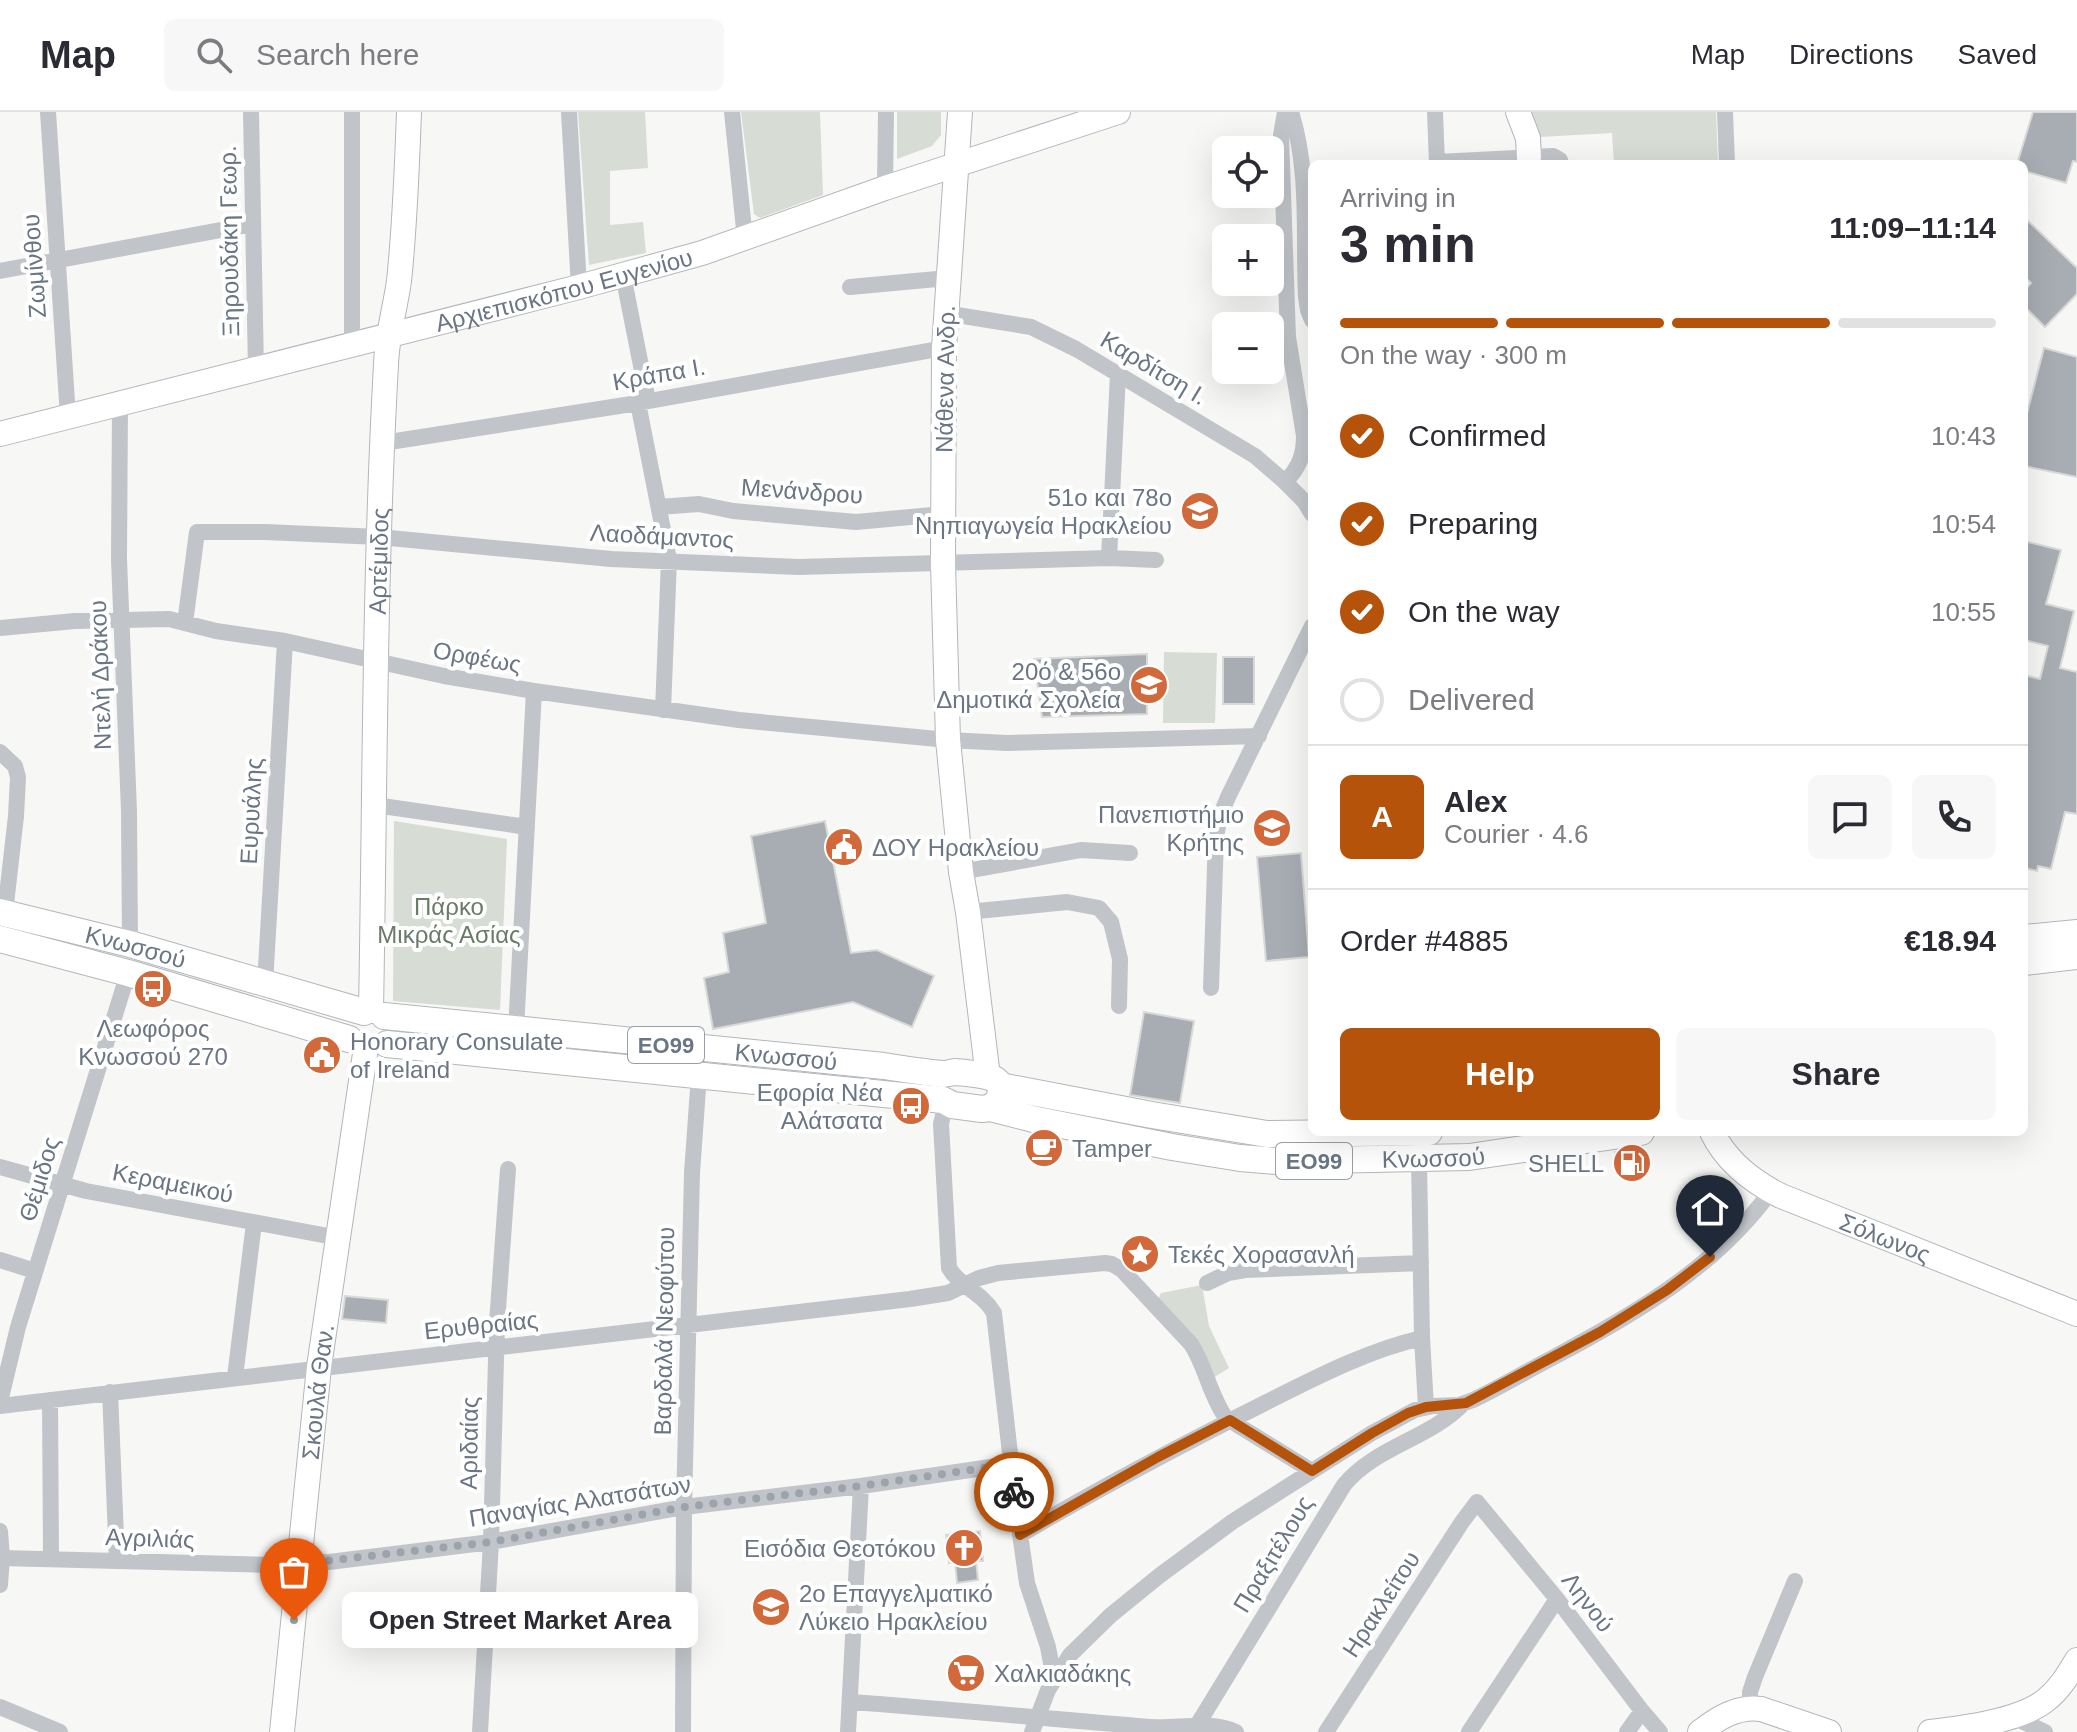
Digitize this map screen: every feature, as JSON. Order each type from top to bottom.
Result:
[{"type":"main road","name":"Κνωσσού","points":[[2,913],[130,944],[373,1013],[869,1064],[947,1093]]},
{"type":"main road","points":[[2028,938],[2077,933]]},
{"type":"main road","name":"Κνωσσού","points":[[0,939],[128,973],[367,1046],[947,1093]]},
{"type":"main road","points":[[2028,962],[2077,956]]},
{"type":"main road","points":[[373,1013],[390,1027],[390,1039],[367,1046],[347,1031],[357,1015],[373,1013]]},
{"type":"main road","name":"ΕΟ99","points":[[947,1093],[955,1072],[993,1090]]},
{"type":"main road","name":"Κνωσσού","points":[[993,1090],[1267,1134],[1308,1133]]},
{"type":"main road","name":"Κνωσσού","points":[[993,1090],[1148,1142],[1251,1159],[1309,1162],[1485,1155],[1614,1136]]},
{"type":"street","name":"Ζωμίνθου","points":[[48,112],[68,417]]},
{"type":"street","name":"Ξηρουδάκη Γεωρ.","points":[[251,112],[256,370]]},
{"type":"street","points":[[352,112],[352,345]]},
{"type":"street","name":"Αρτέμιδος","points":[[373,1013],[379,537],[389,335],[404,232],[409,112]]},
{"type":"street","points":[[569,112],[579,287]]},
{"type":"street","points":[[732,112],[745,239]]},
{"type":"street","points":[[885,188],[886,112]]},
{"type":"street","name":"Νάθενα Ανδρ.","points":[[960,112],[944,348],[943,564],[948,740],[961,872],[993,1090]]},
{"type":"street","name":"Αρχιεπισκόπου Ευγενίου","points":[[0,434],[623,275],[745,239],[885,188],[1118,112]]},
{"type":"street","points":[[1288,112],[1298,135],[1305,190],[1308,305]]},
{"type":"street","points":[[1285,482],[1299,464],[1304,446],[1287,320],[1281,135],[1288,112]]},
{"type":"street","points":[[1435,112],[1437,160]]},
{"type":"street","points":[[1518,112],[1528,138],[1529,158]]},
{"type":"street","points":[[1725,112],[1727,160]]},
{"type":"street","points":[[1492,160],[1553,156],[1558,160]]},
{"type":"street","points":[[0,271],[253,224]]},
{"type":"street","points":[[623,275],[669,560],[663,710]]},
{"type":"street","points":[[850,287],[948,278]]},
{"type":"street","name":"Καρδίτση Ι.","points":[[945,313],[1031,327],[1062,342],[1255,456],[1308,508]]},
{"type":"street","points":[[1287,320],[1308,317]]},
{"type":"street","name":"Κράπα Ι.","points":[[383,443],[643,402],[944,348]]},
{"type":"street","points":[[1109,558],[1118,374]]},
{"type":"street","name":"Ντελή Δράκου","points":[[120,405],[121,619],[128,765],[130,944]]},
{"type":"street","name":"Μενάνδρου","points":[[659,507],[699,504],[733,511],[856,522],[943,514]]},
{"type":"street","points":[[185,623],[197,532],[379,537]]},
{"type":"street","name":"Λαοδάμαντος","points":[[379,537],[611,559],[799,567],[1109,558],[1156,560]]},
{"type":"street","name":"Ορφέως","points":[[0,628],[121,619],[169,619],[216,631],[285,641],[377,663],[534,691],[739,720],[948,740],[1007,743],[1259,736]]},
{"type":"street","points":[[1211,988],[1218,826],[1228,797],[1308,634]]},
{"type":"street","name":"Ευρυάλης","points":[[265,984],[285,641]]},
{"type":"street","points":[[516,1030],[534,691]]},
{"type":"street","points":[[0,752],[15,766],[18,777],[16,816],[2,913]]},
{"type":"street","points":[[375,805],[527,827]]},
{"type":"street","points":[[961,872],[1081,850],[1130,853]]},
{"type":"street","points":[[968,912],[1067,902],[1099,908],[1111,922],[1120,959],[1119,1006]]},
{"type":"street","name":"Θέμιδος","points":[[0,1404],[18,1327],[128,973]]},
{"type":"street","name":"Σκουλά Θαν.","points":[[282,1732],[319,1367],[367,1046]]},
{"type":"street","name":"Βαρδαλά Νεοφύτου","points":[[683,1732],[684,1507],[692,1173],[699,1075]]},
{"type":"street","points":[[947,1093],[941,1124],[948,1263],[953,1275],[982,1296],[994,1313],[1027,1583],[1048,1647],[1054,1679]]},
{"type":"street","name":"Σόλωνος","points":[[1715,1136],[1732,1161],[1771,1191],[1839,1221],[2077,1314]]},
{"type":"street","points":[[1419,1159],[1426,1407]]},
{"type":"street","name":"Κεραμεικού","points":[[0,1167],[62,1185],[339,1238]]},
{"type":"street","name":"Αριδαίας","points":[[480,1732],[491,1542],[496,1347],[508,1169]]},
{"type":"street","points":[[1035,1724],[1054,1679],[1078,1647],[1136,1595],[1232,1522],[1408,1413],[1426,1407],[1463,1404],[1600,1332],[1667,1290],[1710,1257],[1733,1237],[1771,1191]]},
{"type":"street","points":[[235,1377],[254,1223]]},
{"type":"street","points":[[0,1260],[35,1271]]},
{"type":"street","name":"Ερυθραίας","points":[[0,1404],[910,1299],[948,1293],[979,1278],[1011,1272],[1105,1263],[1117,1266],[1191,1344],[1204,1367],[1219,1407],[1230,1420]]},
{"type":"street","points":[[1207,1283],[1228,1273],[1245,1270],[1421,1263]]},
{"type":"street","points":[[1020,1535],[1230,1420],[1369,1355],[1422,1338]]},
{"type":"street","points":[[110,1392],[117,1561]]},
{"type":"street","points":[[50,1400],[51,1559]]},
{"type":"street","name":"Πραξιτέλους","points":[[1195,1729],[1344,1485],[1368,1463],[1442,1422],[1463,1404]]},
{"type":"street","points":[[1230,1420],[1312,1471]]},
{"type":"street","name":"Παναγίας Αλατσάτων","points":[[299,1564],[491,1542],[684,1507],[1011,1464]]},
{"type":"street","points":[[848,1732],[861,1486]]},
{"type":"street","name":"Ληνού","points":[[1477,1502],[1660,1732]]},
{"type":"street","name":"Ηρακλείτου","points":[[1326,1732],[1477,1502]]},
{"type":"street","points":[[0,1531],[0,1585]]},
{"type":"street","name":"Αγριλιάς","points":[[1,1558],[299,1564]]},
{"type":"street","points":[[1750,1708],[1750,1692],[1755,1677],[1795,1581]]},
{"type":"street","points":[[1469,1732],[1557,1599]]},
{"type":"street","points":[[1930,1732],[2024,1713],[2047,1700],[2077,1660]]},
{"type":"street","points":[[850,1702],[1035,1724],[1195,1729],[1215,1726],[1236,1732]]},
{"type":"street","points":[[0,1707],[60,1732]]},
{"type":"street","points":[[1700,1732],[1724,1715],[1750,1708],[1829,1732]]},
{"type":"street","points":[[1627,1732],[1642,1711]]},
{"type":"street","points":[[2011,1716],[2045,1732]]},
{"type":"green space","points":[[578,112],[645,112],[648,168],[610,171],[610,225],[643,222],[646,253],[589,265]]},
{"type":"green space","points":[[741,112],[820,112],[823,195],[760,218],[754,214]]},
{"type":"green space","points":[[897,112],[941,112],[941,135],[932,146],[897,159]]},
{"type":"green space","points":[[1528,112],[1716,112],[1718,160],[1614,160],[1612,133],[1539,137]]},
{"type":"green space","points":[[1164,652],[1217,653],[1215,723],[1163,723]]},
{"type":"green space","name":"Πάρκο Μικράς Ασίας","points":[[394,821],[507,839],[500,1010],[393,1001]]},
{"type":"green space","points":[[1202,1285],[1209,1326],[1229,1368],[1213,1378],[1158,1299],[1161,1293]]},
{"type":"building","points":[[2033,112],[2077,112],[2077,162],[2073,161],[2066,183],[2028,172],[2028,160],[2018,160]]},
{"type":"building","points":[[2028,221],[2077,268],[2077,294],[2045,327],[2028,310],[2028,286],[2031,283],[2028,280]]},
{"type":"building","points":[[2044,348],[2077,357],[2077,477],[2028,467],[2028,410]]},
{"type":"building","points":[[2028,542],[2061,550],[2046,604],[2074,611],[2060,668],[2077,672],[2077,814],[2065,812],[2051,869],[2038,866],[2037,871],[2028,869],[2028,676],[2040,679],[2048,646],[2028,641]]},
{"type":"building","points":[[1147,654],[1147,714],[1042,717],[1034,659]]},
{"type":"building","points":[[1223,657],[1254,657],[1254,704],[1223,704]]},
{"type":"building","points":[[825,821],[851,953],[877,950],[934,976],[912,1027],[853,1002],[713,1029],[704,978],[729,972],[723,933],[766,923],[751,836]]},
{"type":"building","points":[[1301,853],[1308,957],[1266,961],[1257,857]]},
{"type":"building","points":[[1144,1012],[1194,1021],[1180,1103],[1130,1095]]},
{"type":"building","points":[[1642,1148],[1645,1172],[1618,1176],[1615,1152]]},
{"type":"building","points":[[345,1296],[388,1300],[386,1323],[342,1319]]},
{"type":"building","name":"Εισόδια Θεοτόκου","points":[[980,1531],[983,1561],[976,1561],[978,1580],[957,1583],[955,1562],[949,1563],[946,1535]]},
{"type":"way so far","points":[[294,1620],[299,1564],[491,1542],[684,1507],[1011,1464],[1014,1492]]},
{"type":"place","name":"51ο και 78ο Νηπιαγωγεία Ηρακλείου","points":[[1200,511]]},
{"type":"place","name":"20ό & 56ο Δημοτικά Σχολεία","points":[[1149,685]]},
{"type":"place","name":"Πανεπιστήμιο Κρήτης","points":[[1272,828]]},
{"type":"place","name":"ΔΟΥ Ηρακλείου","points":[[844,847]]},
{"type":"place","name":"Λεωφόρος Κνωσσού 270","points":[[153,989]]},
{"type":"place","name":"Honorary Consulate of Ireland","points":[[322,1055]]},
{"type":"place","name":"Εφορία Νέα Αλάτσατα","points":[[911,1106]]},
{"type":"place","name":"Tamper","points":[[1044,1148]]},
{"type":"place","name":"SHELL","points":[[1632,1163]]},
{"type":"place","name":"Τεκές Χορασανλή","points":[[1140,1254]]},
{"type":"place","name":"Εισόδια Θεοτόκου","points":[[964,1548]]},
{"type":"place","name":"2ο Επαγγελματικό Λύκειο Ηρακλείου","points":[[771,1607]]},
{"type":"place","name":"Open Street Market Area","points":[[294,1620]]},
{"type":"place","name":"Χαλκιαδάκης","points":[[966,1673]]},
{"type":"route","points":[[1014,1492],[1020,1535],[1230,1420],[1312,1471],[1408,1413],[1426,1407],[1466,1403],[1481,1396],[1634,1312],[1710,1257]]}]
